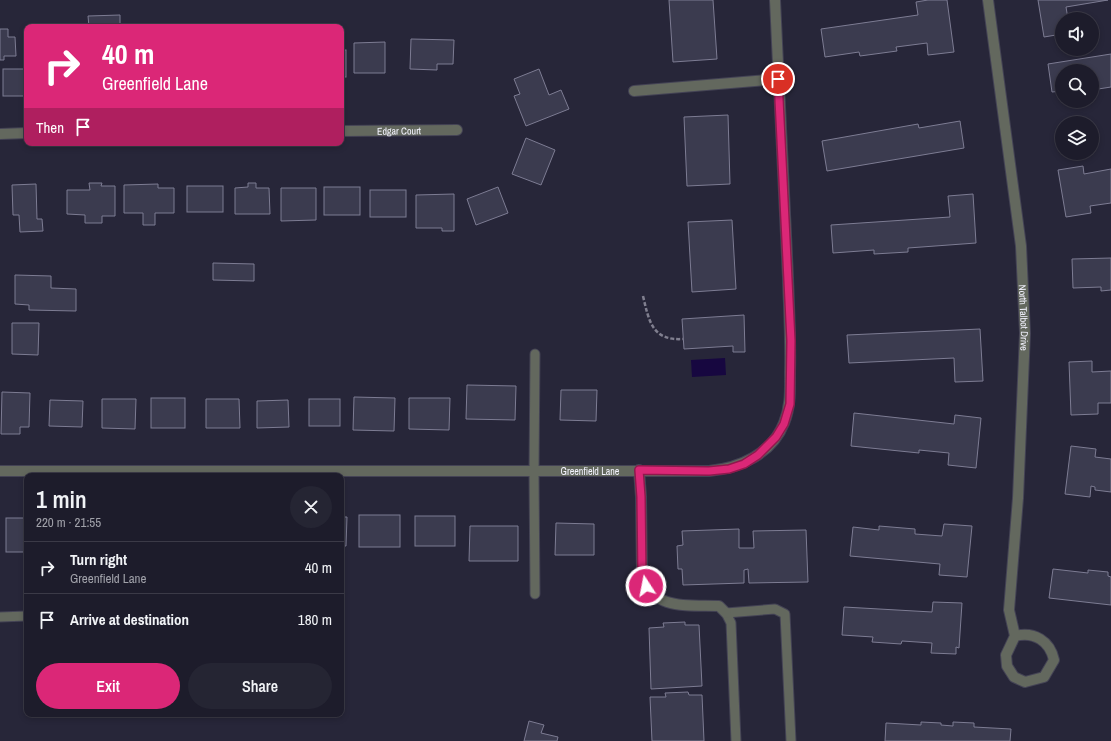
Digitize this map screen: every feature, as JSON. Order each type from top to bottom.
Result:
[{"type":"street","name":"Greenfield Lane","points":[[0,471],[709,471],[729,469],[744,464],[758,455],[776,437],[784,424],[790,404],[791,341],[775,0]]},
{"type":"street","name":"North Talbot Drive","points":[[988,0],[1021,246],[1023,285],[1025,333],[1018,498],[1009,610],[1015,636]]},
{"type":"street","points":[[634,91],[778,79]]},
{"type":"street","name":"Edgar Court","points":[[344,131],[457,130]]},
{"type":"street","points":[[0,134],[24,133]]},
{"type":"street","points":[[639,470],[641,497],[642,575],[646,586],[654,596],[663,601],[676,604],[719,606],[726,613]]},
{"type":"street","points":[[1024,634],[1034,636],[1044,641],[1051,649],[1054,660],[1044,677],[1025,682],[1014,677],[1007,666],[1006,655],[1015,636],[1024,634]]},
{"type":"lane","points":[[535,354],[535,594]]},
{"type":"lane","points":[[736,741],[731,623],[726,613],[775,609],[785,614],[791,741]]},
{"type":"lane","points":[[0,617],[24,616]]},
{"type":"path","points":[[643,296],[648,319],[655,330],[665,337],[683,339]]},
{"type":"shaded area","points":[[725,358],[726,375],[692,377],[691,360]]},
{"type":"building","points":[[669,0],[713,0],[717,59],[673,62]]},
{"type":"building","points":[[928,0],[947,0],[954,52],[928,55],[927,43],[896,47],[897,51],[860,56],[859,52],[825,57],[821,29],[918,15],[916,2]]},
{"type":"building","points":[[1038,0],[1108,0],[1066,7],[1067,12],[1055,12],[1055,35],[1044,37]]},
{"type":"building","points":[[120,15],[120,24],[89,24],[88,16]]},
{"type":"building","points":[[0,29],[8,29],[8,37],[15,37],[16,56],[4,56],[4,60],[0,60]]},
{"type":"building","points":[[411,39],[454,40],[453,64],[437,64],[437,70],[410,69]]},
{"type":"building","points":[[385,42],[385,73],[354,73],[354,43]]},
{"type":"building","points":[[344,50],[346,50],[346,77],[344,77]]},
{"type":"building","points":[[1111,54],[1111,87],[1099,89],[1099,64],[1055,64],[1055,92],[1052,92],[1048,64]]},
{"type":"building","points":[[3,69],[24,69],[24,96],[3,96]]},
{"type":"building","points":[[539,69],[549,95],[561,90],[569,109],[526,126],[514,96],[520,94],[514,79]]},
{"type":"building","points":[[728,115],[730,184],[687,186],[684,117]]},
{"type":"building","points":[[960,121],[964,148],[827,171],[822,141],[918,124],[919,128]]},
{"type":"building","points":[[526,138],[555,150],[541,185],[512,174]]},
{"type":"building","points":[[1083,166],[1084,174],[1111,169],[1111,203],[1090,206],[1091,213],[1066,217],[1058,170]]},
{"type":"building","points":[[89,183],[102,183],[101,186],[115,186],[115,216],[102,216],[102,223],[85,223],[85,215],[67,214],[67,190],[90,190]]},
{"type":"building","points":[[248,183],[256,183],[256,188],[269,188],[270,214],[235,214],[235,188],[248,187]]},
{"type":"building","points":[[36,184],[37,219],[42,219],[43,231],[20,232],[19,215],[13,215],[12,185]]},
{"type":"building","points":[[158,184],[158,188],[174,188],[174,213],[155,213],[155,225],[143,225],[143,213],[124,213],[124,185]]},
{"type":"building","points":[[187,186],[223,186],[223,212],[187,212]]},
{"type":"building","points":[[324,187],[360,187],[360,215],[324,215]]},
{"type":"building","points":[[498,187],[508,213],[476,225],[467,199]]},
{"type":"building","points":[[281,188],[316,188],[316,220],[281,221]]},
{"type":"building","points":[[370,190],[406,190],[406,217],[370,217]]},
{"type":"building","points":[[454,194],[454,231],[442,231],[442,228],[416,228],[416,195]]},
{"type":"building","points":[[973,194],[976,243],[908,248],[908,252],[874,254],[874,250],[833,253],[831,225],[950,217],[948,196]]},
{"type":"building","points":[[732,220],[736,289],[692,292],[688,222]]},
{"type":"building","points":[[1111,258],[1111,290],[1101,291],[1101,287],[1073,288],[1072,259]]},
{"type":"building","points":[[213,263],[254,264],[254,281],[213,280]]},
{"type":"building","points":[[15,275],[51,276],[51,288],[76,289],[76,311],[29,310],[29,305],[15,304]]},
{"type":"building","points":[[744,315],[745,352],[733,352],[733,346],[684,349],[682,319]]},
{"type":"building","points":[[12,323],[39,323],[38,355],[12,354]]},
{"type":"building","points":[[980,329],[983,381],[955,382],[954,358],[849,363],[847,335]]},
{"type":"building","points":[[1092,361],[1092,372],[1111,371],[1111,403],[1098,403],[1098,414],[1071,415],[1069,362]]},
{"type":"building","points":[[467,385],[516,386],[515,420],[466,419]]},
{"type":"building","points":[[561,390],[597,390],[596,421],[560,420]]},
{"type":"building","points":[[2,392],[30,393],[29,427],[20,427],[20,434],[1,434]]},
{"type":"building","points":[[354,397],[395,398],[394,431],[353,430]]},
{"type":"building","points":[[151,398],[185,398],[185,428],[151,428]]},
{"type":"building","points":[[409,398],[450,398],[449,430],[409,429]]},
{"type":"building","points":[[102,399],[136,399],[135,429],[102,428]]},
{"type":"building","points":[[206,399],[239,399],[240,428],[206,428]]},
{"type":"building","points":[[309,399],[340,399],[340,426],[309,426]]},
{"type":"building","points":[[50,400],[83,401],[82,427],[49,426]]},
{"type":"building","points":[[288,400],[289,427],[257,428],[257,401]]},
{"type":"building","points":[[854,413],[954,424],[955,415],[981,418],[976,468],[948,465],[949,453],[919,450],[919,453],[851,446]]},
{"type":"building","points":[[1071,446],[1096,449],[1095,457],[1111,459],[1111,492],[1095,490],[1095,487],[1091,486],[1090,497],[1065,494]]},
{"type":"building","points":[[359,515],[400,515],[400,547],[359,547]]},
{"type":"building","points":[[415,516],[455,516],[455,546],[415,546]]},
{"type":"building","points":[[344,517],[347,517],[346,546],[344,546]]},
{"type":"building","points":[[6,518],[24,518],[24,552],[6,552]]},
{"type":"building","points":[[556,523],[594,524],[594,555],[555,555]]},
{"type":"building","points":[[944,524],[972,526],[967,577],[939,575],[940,564],[850,556],[853,527],[879,530],[879,526],[915,529],[915,534],[942,536]]},
{"type":"building","points":[[470,526],[518,526],[518,561],[469,561]]},
{"type":"building","points":[[739,529],[739,548],[754,548],[753,531],[806,530],[808,582],[749,583],[748,569],[744,570],[744,583],[683,585],[682,569],[678,569],[677,546],[683,545],[682,531]]},
{"type":"building","points":[[1053,569],[1088,573],[1088,570],[1108,572],[1108,576],[1111,577],[1111,605],[1049,598]]},
{"type":"building","points":[[933,602],[962,603],[959,648],[956,647],[956,654],[931,653],[932,643],[902,641],[901,644],[872,642],[873,637],[842,635],[844,607],[932,612]]},
{"type":"building","points":[[685,622],[685,625],[699,625],[702,686],[651,689],[649,628],[664,627],[663,623]]},
{"type":"building","points":[[688,692],[689,695],[702,695],[704,741],[652,741],[650,697],[666,697],[665,693]]},
{"type":"building","points":[[529,721],[544,725],[541,733],[558,737],[557,741],[524,741]]},
{"type":"building","points":[[921,722],[941,723],[941,725],[953,726],[953,722],[974,723],[974,727],[1011,729],[1010,741],[885,741],[886,723],[921,725]]},
{"type":"route","points":[[646,586],[642,575],[641,497],[639,470],[709,471],[729,469],[744,464],[758,455],[776,437],[784,424],[790,404],[791,341],[778,79]]}]
